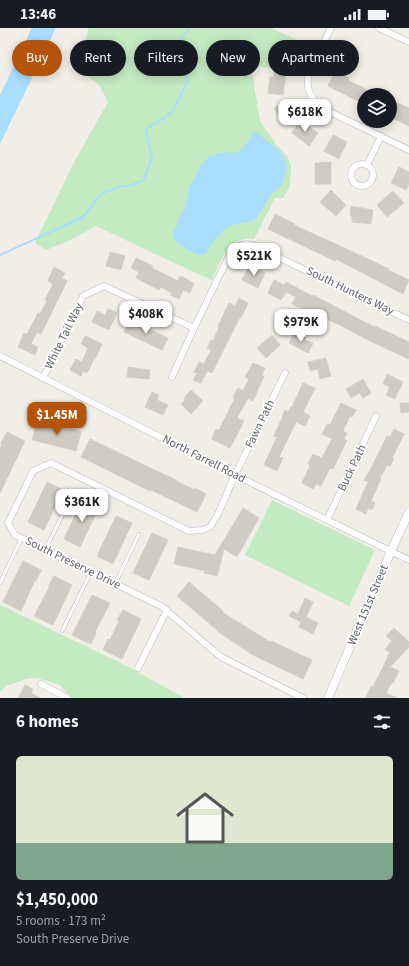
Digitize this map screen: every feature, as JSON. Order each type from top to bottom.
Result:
[{"type":"street","points":[[331,28],[307,78],[310,94],[316,103],[322,107],[409,150]]},
{"type":"street","points":[[379,28],[409,42]]},
{"type":"street","points":[[367,165],[381,136]]},
{"type":"street","name":"South Hunters Way","points":[[194,328],[229,256],[237,247],[246,244],[255,246],[409,320]]},
{"type":"street","name":"White Tail Way","points":[[43,378],[83,296],[104,286],[194,328]]},
{"type":"street","points":[[172,377],[194,328]]},
{"type":"street","name":"North Farrell Road","points":[[0,356],[235,475],[409,560]]},
{"type":"street","name":"Fawn Path","points":[[235,475],[285,373]]},
{"type":"street","name":"Buck Path","points":[[327,520],[376,416]]},
{"type":"street","name":"South Preserve Drive","points":[[235,475],[218,514],[210,527],[202,530],[189,531],[51,463],[32,471],[8,523],[14,536],[161,606],[168,610],[220,657],[303,698]]},
{"type":"street","name":"West 151st Street","points":[[328,698],[409,512]]},
{"type":"street","points":[[138,668],[168,610]]},
{"type":"street","points":[[41,684],[68,698]]},
{"type":"lane","points":[[46,550],[71,498]]},
{"type":"lane","points":[[115,584],[139,534]]},
{"type":"lane","points":[[0,583],[21,539]]},
{"type":"lane","points":[[62,631],[91,572]]},
{"type":"green space","points":[[89,28],[271,28],[297,40],[268,40],[268,68],[260,66],[260,40],[206,40],[206,76],[253,76],[260,121],[275,143],[287,156],[291,166],[290,186],[283,198],[275,198],[254,239],[245,239],[237,242],[226,251],[212,280],[96,226],[66,242],[46,250],[35,243],[73,164],[108,102],[99,85],[88,76],[126,76],[126,40],[85,40]]},
{"type":"green space","points":[[272,500],[375,550],[349,606],[245,555]]},
{"type":"green space","points":[[0,605],[129,667],[184,698],[71,698],[60,685],[37,678],[26,679],[6,686],[0,692]]},
{"type":"water","points":[[32,28],[56,28],[50,40],[26,40]]},
{"type":"water","points":[[12,70],[12,76],[33,76],[0,144],[0,95]]},
{"type":"water","points":[[257,132],[282,154],[286,162],[287,169],[282,184],[272,193],[258,216],[253,221],[235,224],[225,229],[215,239],[205,254],[202,255],[195,253],[178,244],[173,236],[174,231],[185,207],[190,186],[201,166],[209,156],[225,152],[239,152],[248,142],[253,133]]},
{"type":"building","points":[[286,76],[283,95],[268,93],[270,77]]},
{"type":"building","points":[[333,76],[344,76],[349,78],[348,80],[363,88],[357,88],[357,100],[328,86]]},
{"type":"building","points":[[286,99],[297,118],[284,125],[274,108]]},
{"type":"building","points":[[397,103],[409,108],[409,126],[397,120]]},
{"type":"building","points":[[300,121],[318,133],[309,146],[292,133]]},
{"type":"building","points":[[333,135],[347,142],[339,159],[324,151]]},
{"type":"building","points":[[331,162],[331,184],[315,184],[315,163]]},
{"type":"building","points":[[399,167],[409,172],[409,184],[406,190],[391,183]]},
{"type":"building","points":[[331,190],[346,205],[336,216],[320,202]]},
{"type":"building","points":[[393,191],[404,203],[387,217],[377,205]]},
{"type":"building","points":[[351,206],[373,210],[371,224],[352,222],[352,216],[350,215]]},
{"type":"building","points":[[275,214],[295,224],[294,225],[389,269],[388,270],[409,280],[403,294],[336,259],[335,261],[268,229]]},
{"type":"building","points":[[110,252],[125,256],[121,270],[106,266]]},
{"type":"building","points":[[136,258],[178,281],[180,276],[194,283],[190,293],[183,290],[179,299],[161,287],[159,290],[136,278],[139,272],[131,268]]},
{"type":"building","points":[[249,266],[265,273],[258,288],[242,280]]},
{"type":"building","points":[[54,267],[65,273],[62,278],[67,281],[41,334],[37,332],[31,344],[38,347],[35,355],[18,347],[24,333],[27,334],[38,313],[40,314],[47,301],[45,300],[53,284],[48,281]]},
{"type":"building","points":[[274,280],[284,285],[286,282],[374,327],[375,326],[409,342],[409,359],[338,324],[292,304],[296,297],[286,292],[281,300],[268,293]]},
{"type":"building","points":[[239,298],[248,303],[212,373],[207,371],[201,383],[193,380],[197,373],[194,372],[199,362],[204,364],[211,350],[207,348],[211,340],[213,341],[219,327],[218,326],[229,303],[235,306]]},
{"type":"building","points":[[108,309],[117,313],[109,330],[92,322],[97,311],[105,315]]},
{"type":"building","points":[[129,321],[142,328],[143,326],[168,338],[162,350],[124,332]]},
{"type":"building","points":[[294,332],[306,338],[305,340],[313,343],[308,353],[289,343]]},
{"type":"building","points":[[272,335],[280,345],[266,358],[257,348]]},
{"type":"building","points":[[85,336],[102,344],[87,373],[83,371],[81,376],[70,370],[76,359],[82,362],[88,348],[81,344]]},
{"type":"building","points":[[326,358],[331,376],[320,379],[318,369],[310,371],[308,362]]},
{"type":"building","points":[[253,363],[265,368],[262,375],[264,376],[253,401],[248,398],[237,418],[244,421],[230,448],[212,439],[216,429],[219,430],[235,398],[233,397],[238,388],[243,391],[249,379],[245,377]]},
{"type":"building","points":[[128,367],[150,370],[149,379],[127,377]]},
{"type":"building","points":[[387,374],[403,382],[395,399],[386,395],[390,387],[383,384]]},
{"type":"building","points":[[363,379],[371,393],[363,398],[360,393],[351,398],[346,389]]},
{"type":"building","points":[[303,383],[315,388],[303,412],[310,416],[305,426],[296,422],[279,457],[283,458],[277,471],[264,465],[277,437],[274,436],[285,410],[288,412],[291,406],[292,407]]},
{"type":"building","points":[[191,390],[203,401],[191,414],[181,404]]},
{"type":"building","points":[[152,392],[159,395],[157,400],[168,405],[163,415],[145,407]]},
{"type":"building","points":[[341,403],[356,410],[352,417],[350,416],[343,431],[347,433],[344,439],[347,440],[333,469],[330,468],[321,486],[316,484],[313,489],[302,483],[310,466],[308,464],[313,454],[322,458],[332,439],[322,434],[327,424],[330,425]]},
{"type":"building","points":[[400,403],[409,403],[409,412],[401,413]]},
{"type":"building","points":[[38,420],[69,430],[69,428],[81,432],[76,451],[32,440]]},
{"type":"building","points":[[394,429],[404,434],[392,458],[394,459],[390,466],[387,465],[380,478],[381,479],[371,501],[375,503],[372,510],[368,508],[366,514],[356,509],[368,482],[364,480],[387,436],[390,437]]},
{"type":"building","points":[[7,432],[25,441],[0,493],[0,449],[1,443]]},
{"type":"building","points":[[90,439],[206,494],[197,512],[81,457]]},
{"type":"building","points":[[47,482],[63,490],[44,530],[28,522]]},
{"type":"building","points":[[83,499],[99,507],[80,547],[64,539]]},
{"type":"building","points":[[243,508],[259,518],[237,557],[224,549],[217,576],[204,573],[205,571],[174,564],[178,547],[215,555]]},
{"type":"building","points":[[116,516],[132,523],[113,564],[97,556]]},
{"type":"building","points":[[152,533],[168,540],[149,580],[133,573]]},
{"type":"building","points":[[23,561],[41,570],[21,611],[3,602]]},
{"type":"building","points":[[54,576],[72,585],[53,625],[34,616]]},
{"type":"building","points":[[189,582],[223,611],[222,612],[270,642],[271,641],[312,660],[303,679],[253,655],[217,631],[177,596]]},
{"type":"building","points":[[92,595],[110,603],[95,632],[96,633],[91,644],[72,635]]},
{"type":"building","points":[[305,598],[313,602],[306,617],[318,623],[313,634],[299,627],[301,622],[289,616],[292,611],[298,614]]},
{"type":"building","points":[[123,610],[141,619],[122,659],[103,650],[108,639],[110,640],[119,621],[117,620]]},
{"type":"building","points":[[394,628],[409,642],[409,647],[390,667],[399,671],[386,693],[397,698],[366,698],[371,686],[373,687],[388,657],[387,656],[390,653],[385,649],[392,641],[386,636]]},
{"type":"building","points":[[25,685],[33,689],[31,693],[40,698],[18,698]]},
{"type":"waterway","points":[[0,255],[83,217],[97,198],[103,193],[143,181],[152,158],[146,129],[172,112],[185,87],[187,80],[173,49],[176,43],[180,41],[189,28]]}]
